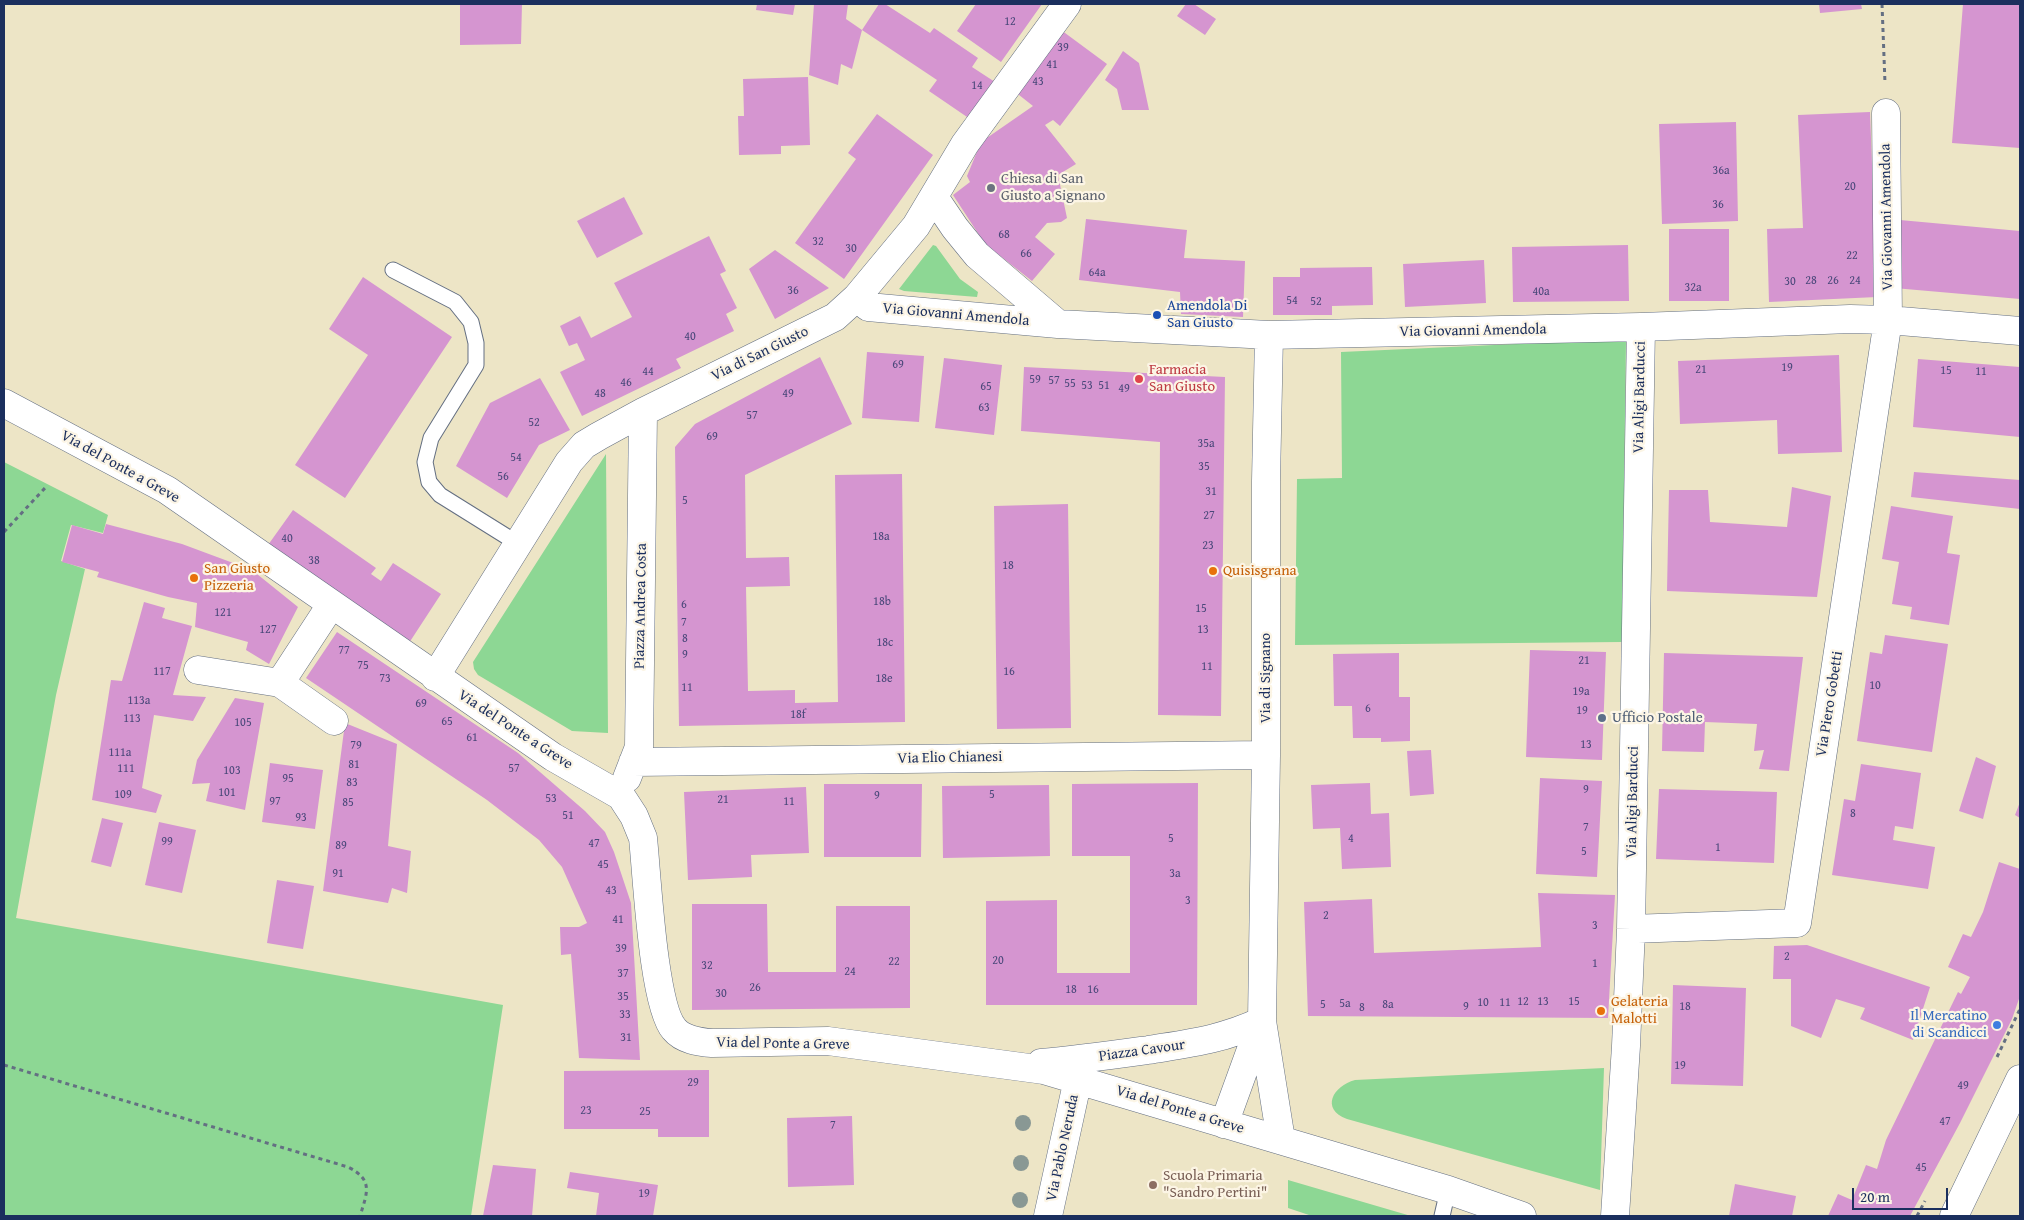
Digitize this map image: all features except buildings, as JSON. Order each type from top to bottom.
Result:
[{"type":"street","name":"Via di San Giusto","points":[[435,677],[569,462],[584,445],[643,412],[835,317],[858,297],[916,226],[965,144],[1067,4]]},
{"type":"street","name":"Via Giovanni Amendola","points":[[1886,113],[1888,320]]},
{"type":"street","name":"Via Giovanni Amendola","points":[[934,197],[954,228],[977,255],[1058,324]]},
{"type":"street","name":"Via Giovanni Amendola","points":[[858,297],[868,307],[1058,324],[1269,336],[1850,320],[1888,320],[2020,331]]},
{"type":"street","name":"Via Piero Gobetti","points":[[1631,929],[1797,924],[1888,320]]},
{"type":"street","name":"Via Aligi Barducci","points":[[1615,1216],[1626,1046],[1631,929],[1641,327]]},
{"type":"street","name":"Via di Signano","points":[[1262,1021],[1266,755],[1266,481],[1269,336]]},
{"type":"street","name":"Via del Ponte a Greve","points":[[4,403],[167,490],[553,757],[621,796],[634,816],[644,838],[652,935],[659,987],[674,1029],[686,1037],[699,1042],[712,1043],[828,1041],[1018,1066],[1078,1079],[1448,1190],[1522,1216]]},
{"type":"street","name":"Piazza Andrea Costa","points":[[621,796],[639,747],[643,412]]},
{"type":"street","points":[[280,683],[331,605]]},
{"type":"street","points":[[198,670],[280,683],[334,721]]},
{"type":"street","name":"Via Elio Chianesi","points":[[633,762],[1266,755]]},
{"type":"street","points":[[1224,1124],[1262,1021]]},
{"type":"street","points":[[1262,1021],[1281,1140]]},
{"type":"street","name":"Piazza Cavour","points":[[1018,1066],[1096,1058],[1209,1041],[1262,1021]]},
{"type":"street","name":"Via Pablo Neruda","points":[[1048,1216],[1078,1079]]},
{"type":"street","points":[[1954,1216],[2020,1080]]},
{"type":"lane","points":[[393,270],[455,302],[470,322],[476,343],[476,365],[431,438],[425,462],[429,482],[440,495],[517,543]]},
{"type":"lane","points":[[1442,1216],[1448,1190]]},
{"type":"path","points":[[1882,4],[1886,113]]},
{"type":"path","points":[[4,532],[46,488]]},
{"type":"path","points":[[4,1065],[348,1167],[359,1172],[367,1184],[366,1197],[360,1216]]},
{"type":"green space","points":[[933,245],[936,246],[960,279],[978,292],[977,297],[899,289]]},
{"type":"green space","points":[[1626,339],[1622,642],[1295,645],[1297,479],[1342,478],[1341,352]]},
{"type":"green space","points":[[606,454],[608,733],[572,731],[478,675],[474,669],[473,662]]},
{"type":"green space","points":[[4,462],[108,515],[103,533],[71,525],[61,561],[85,569],[56,695],[16,918],[503,1005],[471,1216],[4,1216]]},
{"type":"green space","points":[[1604,1068],[1600,1190],[1347,1119],[1334,1110],[1332,1104],[1336,1092],[1347,1083],[1355,1080]]},
{"type":"green space","points":[[1288,1180],[1411,1216],[1312,1216],[1288,1208]]},
{"type":"place","name":"Chiesa di San Giusto a Signano","points":[[991,188]]},
{"type":"place","name":"Amendola Di San Giusto","points":[[1157,315]]},
{"type":"place","name":"Farmacia San Giusto","points":[[1139,379]]},
{"type":"place","name":"Quisisgrana","points":[[1213,571]]},
{"type":"place","name":"San Giusto Pizzeria","points":[[194,578]]},
{"type":"place","name":"Ufficio Postale","points":[[1602,718]]},
{"type":"place","name":"Gelateria Malotti","points":[[1601,1011]]},
{"type":"place","name":"Il Mercatino di Scandicci","points":[[1997,1025]]},
{"type":"place","name":"Scuola Primaria \"Sandro Pertini\"","points":[[1153,1185]]}]
